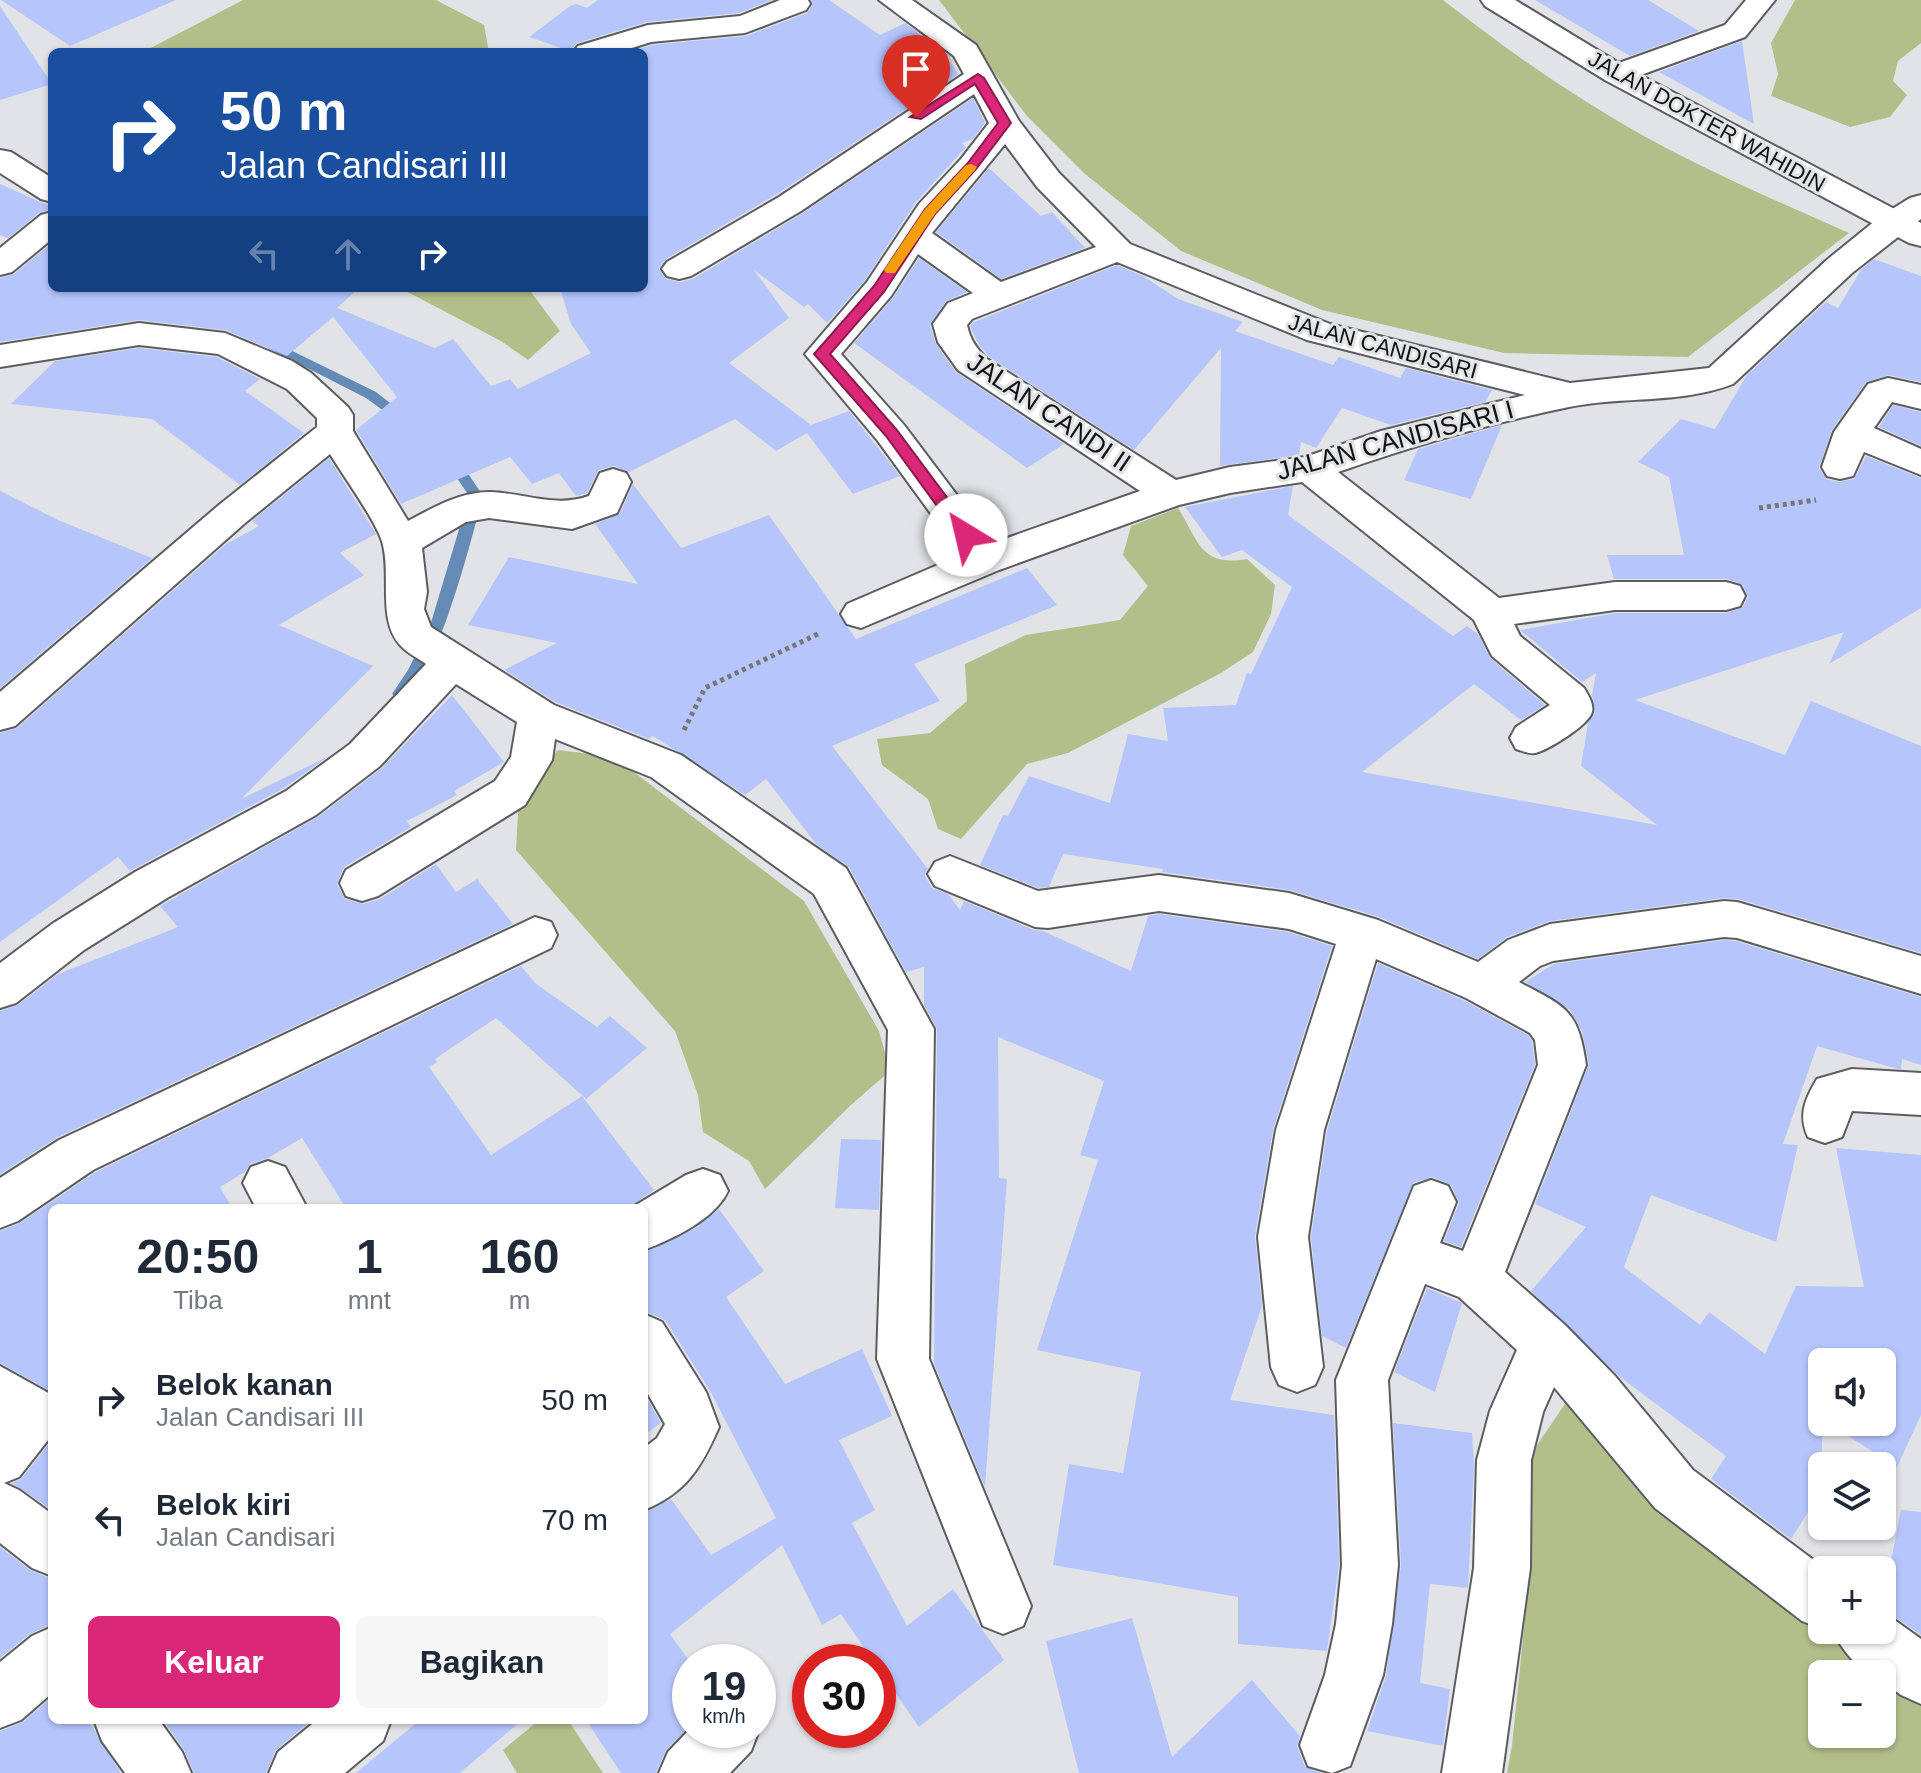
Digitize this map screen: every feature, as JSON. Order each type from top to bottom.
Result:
[{"type":"main road","name":"JALAN DOKTER WAHIDIN","points":[[1495,0],[1616,74],[1907,229]]},
{"type":"main road","points":[[1616,74],[1735,31],[1761,0]]},
{"type":"main road","points":[[601,48],[648,34],[745,24],[793,1]]},
{"type":"main road","name":"JALAN CANDISARI","points":[[907,2],[966,51],[1005,123],[1048,180],[1118,251],[1319,332],[1570,395],[1708,381],[1721,376],[1840,266],[1907,229],[1921,205]]},
{"type":"main road","points":[[679,269],[787,206],[873,149],[896,129],[978,78]]},
{"type":"main road","points":[[985,560],[891,433],[822,354],[879,289],[930,211],[972,166],[1005,123]]},
{"type":"main road","points":[[0,159],[48,189]]},
{"type":"main road","points":[[0,265],[48,225]]},
{"type":"main road","points":[[914,236],[996,294]]},
{"type":"main road","name":"JALAN CANDI II","points":[[1118,251],[996,294],[960,311],[950,324],[951,335],[960,351],[990,378],[1171,494]]},
{"type":"main road","points":[[0,356],[139,334],[225,344],[299,381],[335,415],[335,431],[402,542],[408,592],[430,641],[539,716],[666,766],[830,881],[911,1029],[903,1359],[1003,1606]]},
{"type":"main road","points":[[1840,467],[1852,432],[1881,392],[1888,390],[1921,397]]},
{"type":"main road","name":"JALAN CANDISARI I","points":[[861,614],[985,560],[1171,494],[1230,480],[1309,469],[1394,440],[1570,395]]},
{"type":"main road","points":[[0,715],[232,514],[335,431]]},
{"type":"main road","points":[[1852,432],[1921,463]]},
{"type":"main road","points":[[1309,469],[1492,613],[1496,629],[1506,646],[1570,699],[1572,711],[1531,738]]},
{"type":"main road","points":[[402,542],[472,508],[572,516],[604,504],[613,482]]},
{"type":"main road","points":[[1492,613],[1615,596],[1726,596]]},
{"type":"main road","points":[[0,989],[68,937],[139,892],[301,803],[365,755],[430,641]]},
{"type":"main road","points":[[362,883],[510,793],[531,760],[539,716]]},
{"type":"main road","points":[[950,874],[1035,909],[1048,910],[1159,893],[1266,906],[1362,933],[1482,984],[1546,1019],[1558,1034],[1562,1065],[1477,1280]]},
{"type":"main road","points":[[1482,984],[1524,953],[1550,943],[1724,919],[1754,924],[1921,975]]},
{"type":"main road","points":[[1297,1367],[1283,1237],[1300,1130],[1362,933]]},
{"type":"main road","points":[[0,1205],[76,1155],[535,935]]},
{"type":"main road","points":[[1825,1122],[1828,1104],[1834,1094],[1852,1090],[1921,1094]]},
{"type":"main road","points":[[648,1225],[703,1191]]},
{"type":"main road","points":[[1329,1745],[1354,1675],[1364,1624],[1370,1565],[1362,1380],[1431,1202]]},
{"type":"main road","points":[[1410,1255],[1477,1280],[1547,1343],[1596,1394],[1674,1489],[1808,1590]]},
{"type":"main road","points":[[1472,1773],[1502,1568],[1504,1460],[1508,1437],[1547,1343]]},
{"type":"main road","points":[[648,1346],[687,1410],[692,1427],[676,1457],[648,1480]]},
{"type":"main road","points":[[0,1392],[35,1414],[0,1458]]},
{"type":"main road","points":[[0,1509],[48,1545]]},
{"type":"main road","points":[[1880,1644],[1921,1675]]},
{"type":"main road","points":[[0,1699],[48,1659]]},
{"type":"main road","points":[[126,1724],[161,1773]]},
{"type":"main road","points":[[299,1773],[357,1724]]},
{"type":"main road","points":[[689,1773],[713,1748]]},
{"type":"path","points":[[1759,508],[1817,500],[1840,467]]},
{"type":"path","points":[[666,766],[705,688],[861,614]]},
{"type":"green space","points":[[243,0],[436,0],[484,25],[488,48],[151,48]]},
{"type":"green space","points":[[939,0],[1443,0],[1541,72],[1632,129],[1724,177],[1849,233],[1688,357],[1504,353],[1322,310],[1181,251],[1085,174],[1027,116]]},
{"type":"green space","points":[[1795,0],[1921,0],[1921,43],[1898,61],[1893,81],[1907,95],[1890,117],[1850,127],[1771,96],[1778,74],[1771,43]]},
{"type":"green space","points":[[408,292],[531,292],[560,331],[528,360],[501,341]]},
{"type":"green space","points":[[1178,508],[1197,541],[1210,555],[1220,559],[1247,559],[1275,585],[1271,614],[1253,652],[1221,673],[1068,753],[1027,764],[961,839],[938,829],[928,799],[882,765],[877,739],[930,733],[967,701],[965,664],[1026,635],[1120,620],[1148,586],[1123,555],[1131,526]]},
{"type":"green space","points":[[558,750],[599,755],[635,773],[804,901],[879,1031],[890,1071],[765,1189],[749,1161],[703,1132],[698,1095],[675,1031],[516,850],[519,796]]},
{"type":"green space","points":[[1573,1392],[1650,1492],[1720,1560],[1808,1610],[1808,1644],[1853,1644],[1874,1660],[1808,1660],[1808,1748],[1896,1748],[1896,1676],[1921,1695],[1921,1773],[1507,1773],[1530,1569],[1519,1472]]},
{"type":"green space","points":[[534,1724],[571,1724],[603,1773],[517,1773],[503,1750]]},
{"type":"building","points":[[1,0],[176,0],[70,46]]},
{"type":"building","points":[[598,0],[772,0],[739,13],[647,22],[577,43],[573,48],[561,48],[529,37],[570,6],[576,4],[587,8]]},
{"type":"building","points":[[811,0],[829,0],[880,35],[905,23],[949,56],[946,57],[959,74],[777,194],[666,259],[659,269],[666,279],[680,282],[693,279],[803,213],[973,98],[985,123],[973,139],[962,143],[966,147],[916,202],[865,280],[827,323],[808,304],[804,307],[754,270],[789,318],[729,363],[811,425],[849,411],[900,476],[853,494],[807,433],[776,451],[735,419],[629,472],[614,466],[599,470],[587,493],[576,496],[559,473],[532,484],[510,457],[401,504],[356,430],[397,397],[333,317],[287,356],[225,330],[139,320],[0,342],[0,278],[14,274],[48,246],[48,292],[355,292],[337,308],[435,348],[453,339],[491,386],[510,379],[518,389],[591,353],[571,324],[561,292],[648,292],[648,48],[642,48],[746,36],[807,13],[812,6]]},
{"type":"building","points":[[1535,0],[1648,0],[1699,31],[1630,56]]},
{"type":"building","points":[[0,6],[48,78],[48,85],[0,100]]},
{"type":"building","points":[[1742,41],[1754,124],[1659,72]]},
{"type":"building","points":[[989,168],[1041,216],[1052,212],[1085,248],[1001,279],[936,232]]},
{"type":"building","points":[[0,184],[48,205],[48,210],[39,213],[8,238],[0,235]]},
{"type":"building","points":[[919,258],[967,292],[946,301],[930,325],[936,344],[956,372],[1064,444],[1027,468],[854,343],[893,298]]},
{"type":"building","points":[[1874,259],[1921,276],[1921,382],[1889,375],[1866,382],[1832,430],[1819,468],[1826,479],[1839,482],[1854,479],[1866,456],[1921,478],[1921,608],[1829,664],[1844,632],[1635,700],[1785,755],[1811,701],[1921,746],[1921,953],[1738,899],[1724,898],[1550,921],[1507,937],[1478,959],[1379,917],[1289,890],[1063,854],[1049,887],[1038,888],[980,865],[1003,815],[1008,816],[1029,776],[1110,803],[1128,734],[1168,741],[1163,708],[1236,705],[1247,673],[1251,674],[1292,587],[1242,550],[1222,557],[1185,507],[1293,486],[1288,515],[1453,636],[1467,626],[1478,634],[1490,658],[1545,705],[1521,720],[1474,684],[1362,772],[1657,825],[1581,766],[1588,723],[1595,712],[1592,696],[1596,673],[1582,682],[1520,630],[1616,613],[1726,613],[1743,607],[1748,597],[1743,585],[1727,579],[1614,579],[1607,555],[1684,555],[1669,477],[1638,462],[1681,419],[1715,429],[1747,375],[1826,302],[1838,308],[1861,270]]},
{"type":"building","points":[[1117,265],[1143,276],[1178,299],[1243,322],[1235,331],[1333,365],[1339,357],[1400,378],[1406,368],[1492,390],[1485,402],[1391,425],[1342,408],[1316,448],[1301,442],[1299,455],[1220,466],[1221,348],[1134,450],[989,357],[970,326]]},
{"type":"building","points":[[139,348],[217,357],[260,379],[245,391],[304,433],[240,485],[152,419],[11,404],[55,361]]},
{"type":"building","points":[[1893,405],[1921,412],[1921,446],[1879,427]]},
{"type":"building","points":[[1502,425],[1471,499],[1404,480],[1418,449]]},
{"type":"building","points":[[329,458],[376,534],[340,553],[364,575],[279,625],[373,666],[241,799],[329,756],[284,788],[130,871],[118,857],[0,942],[0,733],[17,728],[226,544],[259,526],[252,521]]},
{"type":"building","points":[[633,484],[681,548],[769,515],[856,639],[1027,568],[1057,605],[914,664],[940,701],[832,746],[928,869],[925,876],[932,888],[948,894],[960,910],[964,901],[1043,931],[1131,971],[1148,916],[1159,914],[1288,932],[1332,946],[1273,1130],[1255,1236],[1262,1306],[1230,1400],[1334,1415],[1339,1565],[1327,1651],[1238,1644],[1238,1597],[1053,1565],[1069,1464],[1123,1473],[1141,1372],[1037,1350],[1098,1160],[1080,1155],[1104,1081],[998,1037],[999,1178],[1007,1179],[985,1487],[934,1364],[937,1029],[924,1005],[924,967],[906,972],[849,867],[817,845],[766,779],[745,795],[653,736],[649,739],[555,702],[504,670],[557,643],[468,625],[509,557],[638,584],[595,524],[620,514]]},
{"type":"building","points":[[0,491],[58,520],[152,558],[0,688]]},
{"type":"building","points":[[452,695],[504,762],[454,791],[457,795],[407,821],[411,827],[344,867],[337,884],[345,899],[363,904],[380,899],[436,864],[456,892],[477,879],[513,924],[58,1137],[0,1174],[0,1011],[18,1005],[58,974],[178,927],[160,906],[318,817],[382,768]]},
{"type":"building","points":[[1724,940],[1736,941],[1921,997],[1921,1065],[1902,1059],[1901,1069],[1898,1069],[1817,1046],[1783,1144],[1798,1145],[1776,1242],[1651,1195],[1624,1267],[1700,1325],[1709,1312],[1765,1354],[1796,1286],[1864,1287],[1836,1148],[1921,1155],[1921,1415],[1897,1467],[1896,1452],[1873,1452],[1848,1436],[1896,1436],[1896,1348],[1808,1348],[1808,1436],[1822,1436],[1822,1452],[1808,1452],[1808,1512],[1791,1539],[1711,1479],[1726,1456],[1620,1377],[1531,1291],[1586,1227],[1535,1204],[1589,1064],[1582,1031],[1570,1010],[1525,982],[1554,964]]},
{"type":"building","points":[[1378,963],[1465,1001],[1528,1035],[1532,1041],[1535,1065],[1461,1247],[1444,1241],[1459,1203],[1451,1185],[1432,1177],[1413,1183],[1346,1348],[1322,1336],[1311,1237],[1327,1131]]},
{"type":"building","points":[[521,966],[535,983],[597,1027],[610,1016],[647,1048],[586,1099],[496,1018],[435,1059],[437,1062],[429,1067],[491,1155],[582,1096],[654,1190],[634,1204],[343,1204],[302,1138],[268,1158],[250,1164],[245,1172],[220,1187],[230,1204],[48,1204],[94,1173]]},
{"type":"building","points":[[841,1139],[881,1140],[879,1210],[835,1208]]},
{"type":"building","points":[[48,1204],[48,1390],[0,1363],[0,1231],[20,1223]]},
{"type":"building","points":[[719,1209],[764,1271],[726,1297],[785,1384],[862,1349],[892,1416],[839,1440],[875,1510],[852,1523],[907,1626],[953,1589],[1004,1660],[919,1727],[896,1694],[896,1644],[862,1644],[841,1614],[822,1625],[782,1545],[670,1634],[677,1644],[672,1644],[672,1744],[656,1773],[621,1773],[589,1724],[648,1724],[648,1511],[671,1499],[711,1555],[776,1518],[709,1389],[665,1320],[648,1313],[648,1251],[694,1229]]},
{"type":"building","points":[[1427,1288],[1462,1303],[1435,1392],[1394,1372]]},
{"type":"building","points":[[648,1400],[661,1423],[648,1432]]},
{"type":"building","points":[[1393,1423],[1472,1433],[1474,1466],[1468,1588],[1430,1584],[1420,1683],[1450,1689],[1443,1746],[1367,1731],[1386,1676],[1401,1565]]},
{"type":"building","points":[[48,1445],[48,1507],[12,1483],[21,1479]]},
{"type":"building","points":[[1901,1510],[1921,1512],[1921,1635],[1896,1618],[1896,1556],[1892,1556]]},
{"type":"building","points":[[0,1547],[30,1570],[48,1577],[48,1626],[30,1634],[0,1658]]},
{"type":"building","points":[[1132,1618],[1172,1757],[1252,1680],[1300,1736],[1297,1746],[1305,1767],[1321,1773],[1079,1773],[1046,1641]]},
{"type":"building","points":[[48,1700],[48,1724],[90,1724],[121,1773],[0,1773],[0,1731],[23,1722]]},
{"type":"building","points":[[166,1724],[307,1724],[276,1750],[266,1773],[194,1773],[184,1750]]},
{"type":"building","points":[[415,1724],[517,1724],[460,1773],[356,1773]]},
{"type":"waterway","points":[[272,345],[371,395],[401,417]]},
{"type":"waterway","points":[[399,694],[414,674],[437,626],[476,496],[452,460]]},
{"type":"slow traffic","points":[[891,270],[930,211],[971,167]]},
{"type":"route","points":[[916,117],[978,78],[1005,123],[972,166],[930,211],[879,289],[822,354],[891,433],[966,535]]}]
